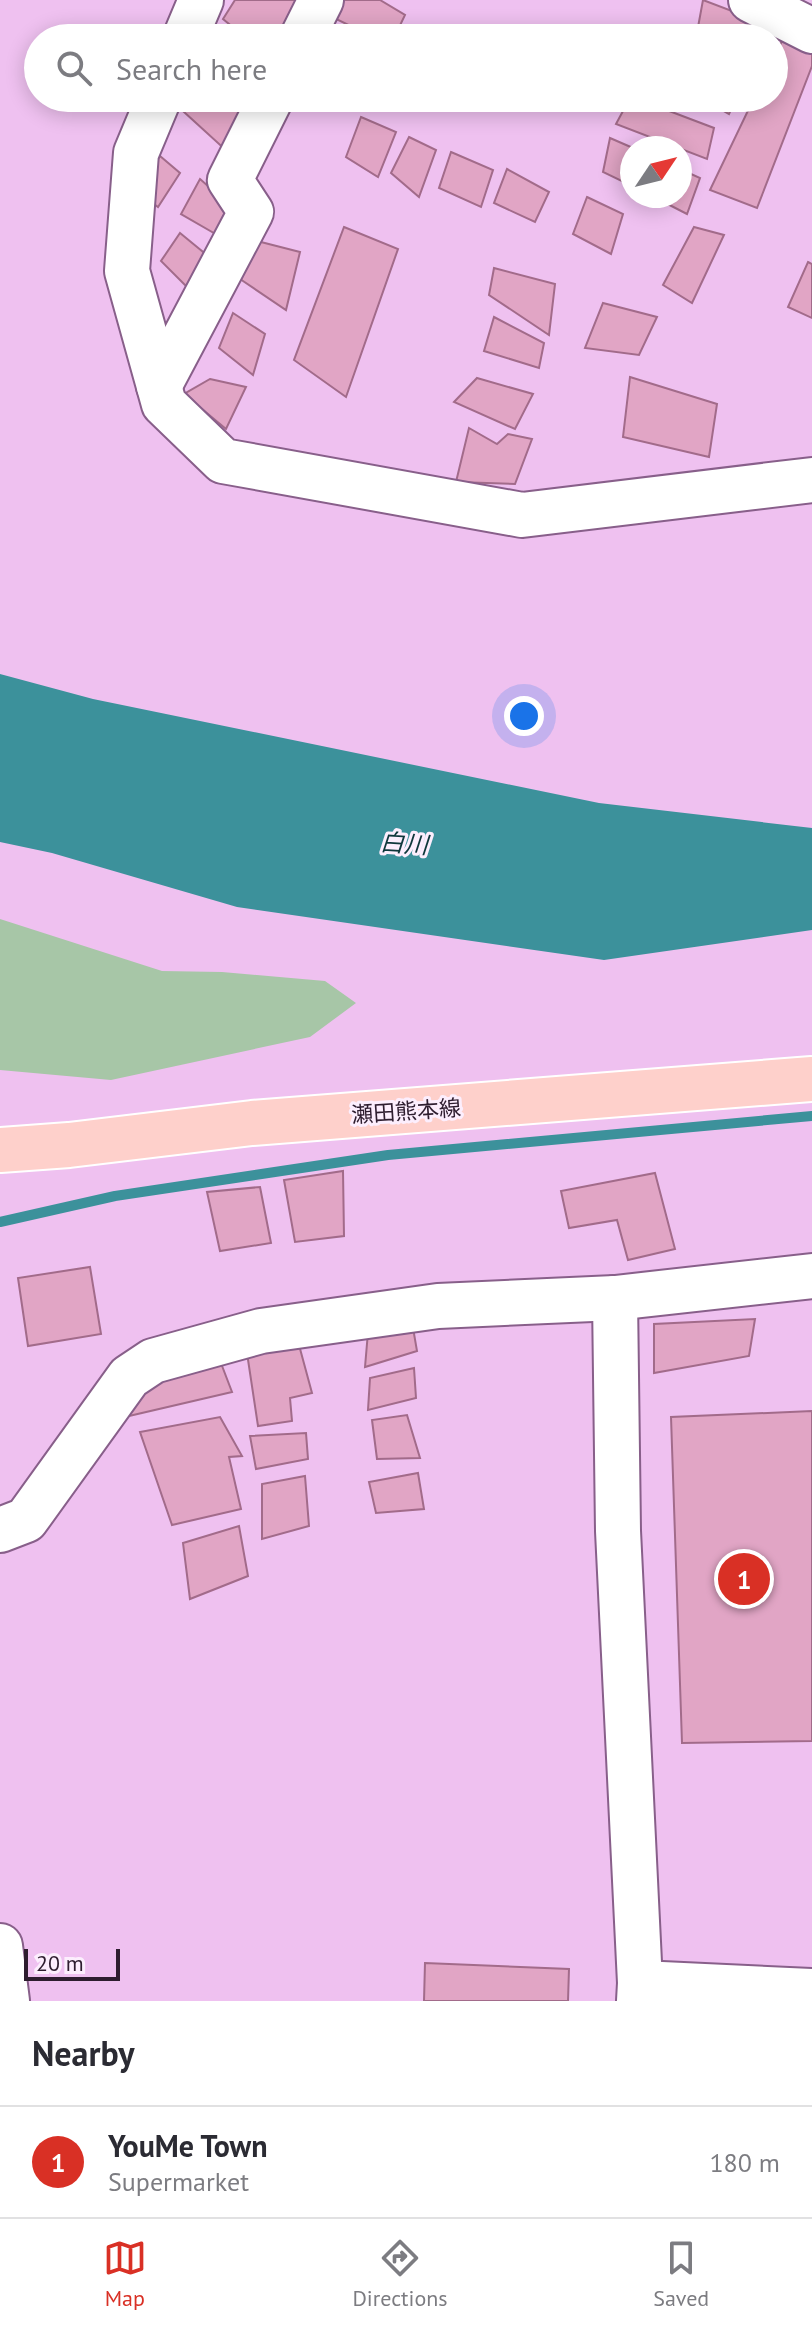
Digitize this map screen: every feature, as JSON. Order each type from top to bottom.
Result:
[{"type":"main road","name":"瀬田熊本線","points":[[0,1150],[252,1123],[812,1079]]},
{"type":"street","points":[[191,24],[201,0]]},
{"type":"street","points":[[309,24],[321,0]]},
{"type":"street","points":[[751,0],[812,31]]},
{"type":"street","points":[[153,112],[136,153],[127,271],[164,404],[223,461],[522,515],[812,480]]},
{"type":"street","points":[[159,386],[251,212],[230,180],[264,112]]},
{"type":"street","points":[[0,1530],[26,1520],[129,1377],[153,1361],[261,1331],[438,1306],[615,1298],[812,1276]]},
{"type":"street","points":[[615,1298],[618,1531],[640,1992],[812,1991]]},
{"type":"street","points":[[0,1946],[7,2001]]},
{"type":"shaded area","points":[[0,919],[162,971],[222,972],[325,981],[356,1003],[310,1037],[111,1080],[0,1070]]},
{"type":"water","name":"白川","points":[[0,674],[93,699],[599,803],[812,828],[812,930],[604,960],[237,907],[52,853],[0,842]]},
{"type":"building","points":[[235,0],[297,0],[284,24],[229,24],[223,19]]},
{"type":"building","points":[[336,0],[380,0],[405,15],[401,24],[346,24],[330,16]]},
{"type":"building","points":[[703,0],[761,22],[760,24],[699,24]]},
{"type":"building","points":[[788,35],[812,54],[812,66],[757,208],[710,190],[747,112],[788,112]]},
{"type":"building","points":[[184,112],[240,112],[230,154]]},
{"type":"building","points":[[622,112],[672,112],[714,128],[707,159],[692,153],[692,136],[647,136],[616,124]]},
{"type":"building","points":[[361,117],[396,132],[378,177],[346,157]]},
{"type":"building","points":[[409,137],[436,150],[419,197],[391,173]]},
{"type":"building","points":[[610,138],[620,142],[620,180],[603,172]]},
{"type":"building","points":[[451,152],[493,170],[481,207],[439,188]]},
{"type":"building","points":[[160,156],[180,173],[158,207],[138,192]]},
{"type":"building","points":[[507,169],[549,192],[535,222],[494,203]]},
{"type":"building","points":[[692,174],[700,178],[692,200]]},
{"type":"building","points":[[200,179],[235,210],[219,236],[181,214]]},
{"type":"building","points":[[587,197],[623,214],[611,254],[573,234]]},
{"type":"building","points":[[675,208],[689,208],[687,214]]},
{"type":"building","points":[[344,227],[398,249],[346,397],[294,360]]},
{"type":"building","points":[[694,227],[724,235],[692,303],[663,285]]},
{"type":"building","points":[[180,233],[219,265],[200,300],[161,261]]},
{"type":"building","points":[[257,241],[300,252],[286,310],[240,279]]},
{"type":"building","points":[[808,262],[812,264],[812,318],[788,307]]},
{"type":"building","points":[[494,268],[555,284],[549,335],[489,295]]},
{"type":"building","points":[[603,303],[657,317],[639,355],[585,348]]},
{"type":"building","points":[[233,313],[265,334],[253,375],[219,348]]},
{"type":"building","points":[[494,317],[544,343],[539,368],[484,351]]},
{"type":"building","points":[[630,377],[717,404],[709,457],[623,437]]},
{"type":"building","points":[[477,378],[533,394],[515,429],[454,402]]},
{"type":"building","points":[[210,379],[246,387],[226,429],[184,394]]},
{"type":"building","points":[[469,428],[497,444],[508,434],[532,439],[515,484],[456,482]]},
{"type":"building","points":[[343,1171],[344,1236],[295,1242],[284,1180]]},
{"type":"building","points":[[655,1173],[675,1249],[628,1260],[617,1220],[569,1228],[561,1191]]},
{"type":"building","points":[[260,1187],[271,1243],[220,1251],[207,1192]]},
{"type":"building","points":[[90,1267],[101,1334],[28,1346],[18,1278]]},
{"type":"building","points":[[755,1319],[749,1356],[654,1373],[654,1324]]},
{"type":"building","points":[[412,1322],[417,1351],[365,1367],[368,1332]]},
{"type":"building","points":[[299,1345],[312,1393],[290,1398],[292,1421],[258,1426],[247,1353]]},
{"type":"building","points":[[219,1358],[232,1392],[129,1416],[148,1379]]},
{"type":"building","points":[[414,1368],[416,1398],[368,1410],[370,1378]]},
{"type":"building","points":[[812,1411],[812,1741],[682,1743],[671,1417]]},
{"type":"building","points":[[407,1415],[420,1458],[377,1459],[372,1420]]},
{"type":"building","points":[[220,1417],[242,1456],[229,1457],[241,1509],[172,1525],[140,1432]]},
{"type":"building","points":[[306,1433],[308,1459],[256,1469],[250,1436]]},
{"type":"building","points":[[418,1473],[424,1509],[376,1513],[369,1482]]},
{"type":"building","points":[[305,1476],[309,1526],[262,1539],[262,1484]]},
{"type":"building","points":[[239,1526],[248,1576],[190,1599],[183,1543]]},
{"type":"building","points":[[425,1963],[569,1969],[568,2001],[424,2001]]},
{"type":"waterway","points":[[0,1222],[115,1196],[388,1155],[812,1116]]},
{"type":"place","name":"YouMe Town","points":[[744,1579]]}]
